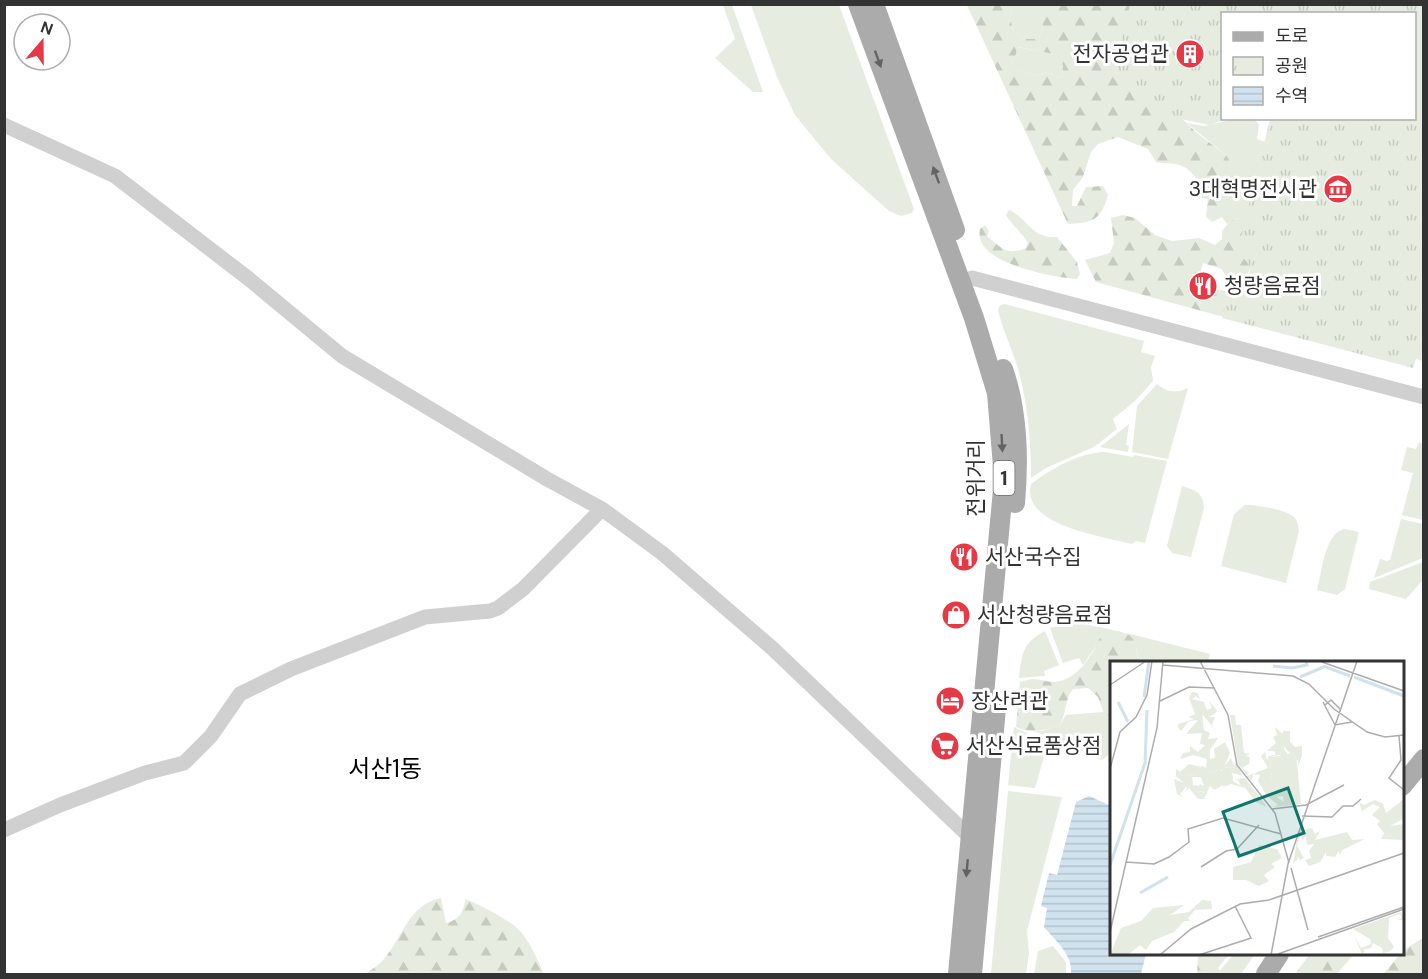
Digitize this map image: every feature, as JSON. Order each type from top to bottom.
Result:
[{"type":"main road","name":"전위거리","points":[[858,4],[974,318],[997,393],[1004,479],[958,975]]},
{"type":"main road","name":"전위거리","points":[[874,4],[1010,390],[1017,438],[1017,474],[972,975]]},
{"type":"main road","points":[[1404,784],[1424,759]]},
{"type":"main road","points":[[1266,975],[1278,955]]},
{"type":"street","points":[[4,125],[116,176],[249,279],[342,356],[547,479],[602,509],[662,553],[772,648],[970,837]]},
{"type":"street","points":[[972,278],[1424,397]]},
{"type":"street","points":[[4,830],[60,805],[145,773],[184,763],[211,736],[240,694],[291,669],[425,617],[490,611],[498,608],[523,589],[602,509]]},
{"type":"green space","points":[[723,5],[732,5],[763,92],[753,92],[715,58],[735,39]]},
{"type":"green space","points":[[751,5],[839,5],[914,209],[912,213],[901,216],[889,211],[831,159],[795,115],[777,77]]},
{"type":"green space","points":[[967,5],[1011,5],[1010,16],[1013,31],[1025,39],[1039,39],[1048,5],[1148,5],[1178,115],[1227,156],[1230,162],[1229,184],[1222,217],[1212,222],[1206,217],[1208,199],[1202,198],[1197,181],[1191,172],[1176,164],[1156,162],[1148,149],[1118,137],[1098,144],[1091,152],[1083,177],[1073,190],[1072,206],[1077,206],[1086,187],[1103,186],[1108,195],[1102,210],[1090,221],[1068,224]],"holes":[[[1017,47],[1059,55],[1063,66],[1062,78],[1047,73],[1036,76],[1013,68],[1011,64]]]},
{"type":"green space","points":[[1011,5],[1057,5],[1048,6],[1039,39],[1025,39],[1013,31],[1010,16]]},
{"type":"green space","name":"3대혁명전시관","points":[[1130,5],[1423,5],[1423,361],[1416,359],[1413,368],[1222,318],[1231,285],[1244,287],[1250,282],[1249,265],[1237,254],[1270,120],[1416,120],[1416,12],[1221,12],[1222,120],[1210,125],[1181,119],[1113,78]]},
{"type":"green space","points":[[1016,47],[1060,55],[1063,66],[1062,78],[1047,73],[1036,76],[1012,68]]},
{"type":"green space","points":[[1230,120],[1255,120],[1259,124],[1257,139],[1268,143],[1260,281],[1249,275],[1258,247],[1237,218],[1227,224],[1222,217],[1230,162],[1227,156],[1187,123],[1204,126]]},
{"type":"green space","points":[[1009,210],[1041,235],[1057,237],[1077,262],[1080,274],[1077,279],[1016,266],[988,251],[981,241],[980,229],[985,225],[989,231],[987,236],[1005,250],[1014,251],[1026,248],[1028,243],[1006,215]]},
{"type":"green space","points":[[1123,215],[1135,218],[1155,235],[1172,241],[1199,238],[1215,245],[1222,239],[1222,231],[1232,220],[1241,219],[1254,234],[1258,247],[1244,285],[1230,281],[1222,269],[1203,263],[1194,293],[1210,296],[1213,288],[1239,295],[1231,316],[1220,316],[1096,282],[1085,260],[1110,253],[1114,243],[1111,218]]},
{"type":"green space","points":[[1005,304],[1144,341],[1141,352],[1155,356],[1151,367],[1153,381],[1135,401],[1113,419],[1117,429],[1094,447],[1046,468],[1031,478],[1025,398],[1017,364],[998,310],[1000,305]]},
{"type":"green space","points":[[1157,384],[1171,391],[1188,388],[1168,459],[1132,452],[1137,406]]},
{"type":"green space","points":[[1129,424],[1126,445],[1129,446],[1128,452],[1100,447]]},
{"type":"green space","points":[[1419,442],[1423,444],[1423,520],[1402,515],[1413,473],[1401,470],[1407,447],[1416,449]]},
{"type":"green space","points":[[1105,452],[1167,461],[1145,543],[1136,541],[1132,544],[1067,527],[1038,510],[1031,498],[1031,484],[1047,473],[1085,455]]},
{"type":"green space","points":[[1182,486],[1198,492],[1204,508],[1191,557],[1172,553],[1167,546]]},
{"type":"green space","points":[[1245,505],[1278,510],[1290,514],[1296,520],[1299,531],[1286,583],[1221,566],[1234,514]]},
{"type":"green space","points":[[1401,519],[1423,524],[1423,558],[1374,578],[1380,559],[1390,560]]},
{"type":"green space","points":[[1344,529],[1359,532],[1345,589],[1337,595],[1317,590],[1328,545],[1338,532]]},
{"type":"green space","points":[[1423,562],[1423,580],[1406,599],[1369,589],[1370,582]]},
{"type":"green space","points":[[1074,622],[1104,628],[1098,643],[1083,665],[1079,658],[1063,663],[1050,628]]},
{"type":"green space","points":[[1104,628],[1131,636],[1136,645],[1137,661],[1110,661],[1110,718],[1104,714],[1098,697],[1088,688],[1073,689],[1068,697],[1059,726],[1032,731],[1016,727],[1020,682],[1034,679],[1053,682],[1063,680],[1079,670],[1096,645]]},
{"type":"green space","points":[[1045,631],[1059,665],[1044,671],[1045,676],[1019,678],[1021,662],[1027,645]]},
{"type":"green space","points":[[1126,633],[1210,654],[1208,661],[1137,661],[1136,646]]},
{"type":"green space","points":[[1103,712],[1110,718],[1110,754],[1102,760],[1034,731],[1059,726],[1066,715]]},
{"type":"green space","points":[[1014,727],[1048,743],[1035,788],[1008,785]]},
{"type":"green space","points":[[1008,791],[1062,797],[1027,931],[1029,953],[1026,974],[991,974]]},
{"type":"green space","points":[[441,898],[446,923],[460,915],[465,899],[514,925],[530,945],[544,974],[365,974],[384,959],[407,923],[421,907]]},
{"type":"green space","points":[[1423,939],[1423,974],[1383,974],[1400,955],[1404,955],[1404,950]]},
{"type":"green space","points":[[1053,946],[1066,962],[1066,974],[1034,974],[1038,951]]},
{"type":"green space","points":[[1198,955],[1223,957],[1228,955],[1218,968],[1220,971],[1217,974],[1197,974]]},
{"type":"green space","points":[[1233,955],[1254,955],[1241,974],[1217,974]]},
{"type":"green space","points":[[1309,955],[1353,955],[1337,974],[1295,974]]},
{"type":"water","points":[[1089,796],[1110,806],[1110,955],[1146,955],[1141,974],[1071,974],[1066,954],[1044,927],[1047,908],[1041,906],[1049,873],[1057,875],[1076,802]]},
{"type":"place","name":"전자공업관","points":[[1190,54]]},
{"type":"place","name":"3대혁명전시관","points":[[1338,189]]},
{"type":"place","name":"청량음료점","points":[[1203,286]]},
{"type":"place","name":"서산국수집","points":[[964,557]]},
{"type":"place","name":"서산청량음료점","points":[[956,615]]},
{"type":"place","name":"장산려관","points":[[950,701]]},
{"type":"place","name":"서산식료품상점","points":[[945,746]]},
{"type":"district","name":"서산1동","points":[[385,768]]}]
